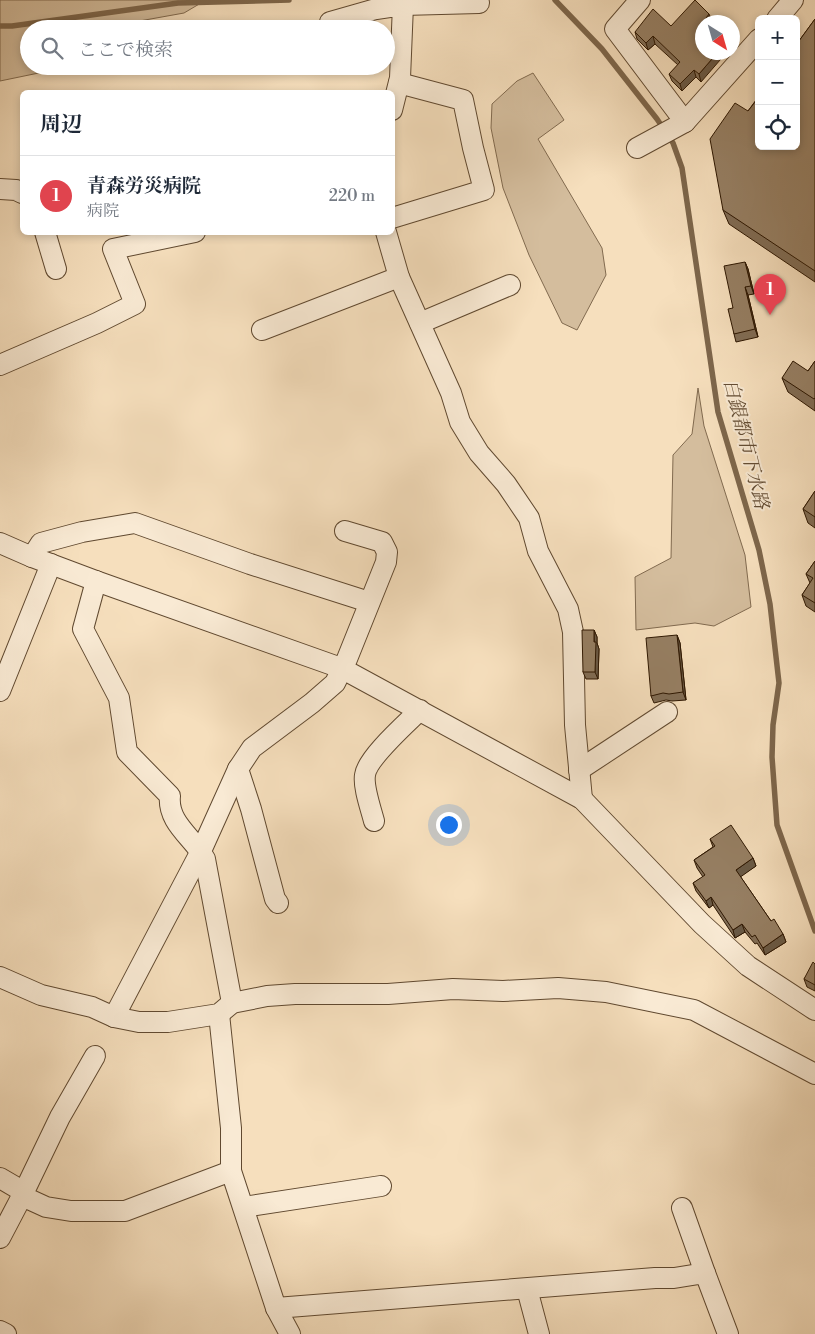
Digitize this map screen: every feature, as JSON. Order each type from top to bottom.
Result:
[{"type":"street","points":[[640,0],[615,29],[685,122]]},
{"type":"street","points":[[780,15],[793,0]]},
{"type":"street","points":[[337,20],[376,9],[403,5],[479,3]]},
{"type":"street","points":[[395,98],[399,83],[403,5]]},
{"type":"street","points":[[637,148],[685,122],[755,43]]},
{"type":"street","points":[[395,217],[484,190],[463,100],[399,83]]},
{"type":"street","points":[[0,189],[20,192]]},
{"type":"street","points":[[46,235],[56,269]]},
{"type":"street","points":[[0,365],[97,324],[136,304],[113,249],[181,235]]},
{"type":"street","points":[[387,235],[398,277],[450,393],[460,422],[479,453],[506,484],[529,518],[538,551],[568,609],[573,632],[575,725],[582,799]]},
{"type":"street","points":[[262,330],[398,277]]},
{"type":"street","points":[[420,323],[510,285]]},
{"type":"street","points":[[32,557],[41,544],[82,532],[135,523],[250,564],[369,602]]},
{"type":"street","points":[[114,1017],[201,851],[238,769],[252,748],[312,704],[335,683],[341,668],[347,660],[386,562],[387,552],[382,542],[345,531]]},
{"type":"street","points":[[0,543],[96,581],[341,668],[582,799],[702,924],[748,966],[815,1010]]},
{"type":"street","points":[[0,691],[51,564]]},
{"type":"street","points":[[96,581],[83,629],[119,698],[127,752],[170,796],[169,804],[181,830],[201,851],[205,859],[225,1008],[231,1128],[231,1171],[276,1308],[290,1334]]},
{"type":"street","points":[[374,821],[365,774],[383,748],[420,710]]},
{"type":"street","points":[[579,770],[667,712]]},
{"type":"street","points":[[238,769],[251,809],[275,899],[278,903]]},
{"type":"street","points":[[0,977],[41,995],[92,1007],[114,1017],[139,1022],[168,1022],[267,996],[295,994],[388,994],[454,989],[503,991],[558,988],[606,992],[694,1010],[815,1074]]},
{"type":"street","points":[[0,1238],[60,1117],[95,1056]]},
{"type":"street","points":[[0,1178],[46,1207],[72,1210],[125,1211],[231,1171]]},
{"type":"street","points":[[244,1207],[382,1186]]},
{"type":"street","points":[[682,1208],[728,1334]]},
{"type":"street","points":[[276,1308],[674,1278],[705,1273]]},
{"type":"street","points":[[528,1289],[539,1334]]},
{"type":"street","points":[[0,1331],[6,1334]]},
{"type":"shaded area","points":[[0,0],[206,0],[184,13],[145,20],[20,20],[20,75],[29,75],[0,81]]},
{"type":"shaded area","points":[[533,73],[564,120],[538,139],[602,248],[606,275],[577,330],[562,323],[529,255],[503,188],[491,128],[492,104],[517,81]]},
{"type":"shaded area","points":[[698,388],[704,426],[745,555],[751,607],[714,626],[695,623],[636,630],[635,577],[671,558],[673,455],[692,434]]},
{"type":"building","points":[[695,0],[709,14],[695,15],[695,60],[711,60],[699,74],[694,70],[680,84],[669,74],[680,62],[653,36],[646,43],[635,32],[653,9],[671,26]]},
{"type":"building","points":[[815,19],[815,271],[723,210],[710,139],[735,103],[748,111],[755,102],[755,150],[800,150],[800,40]]},
{"type":"building","points":[[745,262],[751,286],[745,287],[755,329],[734,334],[728,309],[733,308],[724,266]]},
{"type":"building","points":[[793,361],[808,371],[815,361],[814,399],[782,378]]},
{"type":"building","points":[[815,491],[815,517],[803,509]]},
{"type":"building","points":[[815,561],[815,603],[802,595],[813,578],[806,574]]},
{"type":"building","points":[[582,630],[594,630],[594,642],[596,642],[595,672],[583,672]]},
{"type":"building","points":[[677,635],[683,692],[651,696],[646,638]]},
{"type":"building","points":[[731,825],[753,858],[736,870],[771,921],[774,919],[783,934],[763,948],[755,935],[752,937],[742,924],[733,930],[711,897],[706,901],[693,883],[705,875],[694,860],[715,846],[710,839]]},
{"type":"building","points":[[813,962],[815,964],[815,985],[804,979]]},
{"type":"waterway","name":"白銀都市下水路","points":[[55,20],[178,3],[289,0]]},
{"type":"waterway","name":"白銀都市下水路","points":[[555,0],[602,49],[657,119],[673,143],[682,168],[718,412],[759,550],[770,604],[779,683],[773,725],[772,757],[777,825],[815,931]]},
{"type":"waterway","name":"白銀都市下水路","points":[[0,26],[20,25]]},
{"type":"place","name":"青森労災病院","points":[[770,315]]}]
